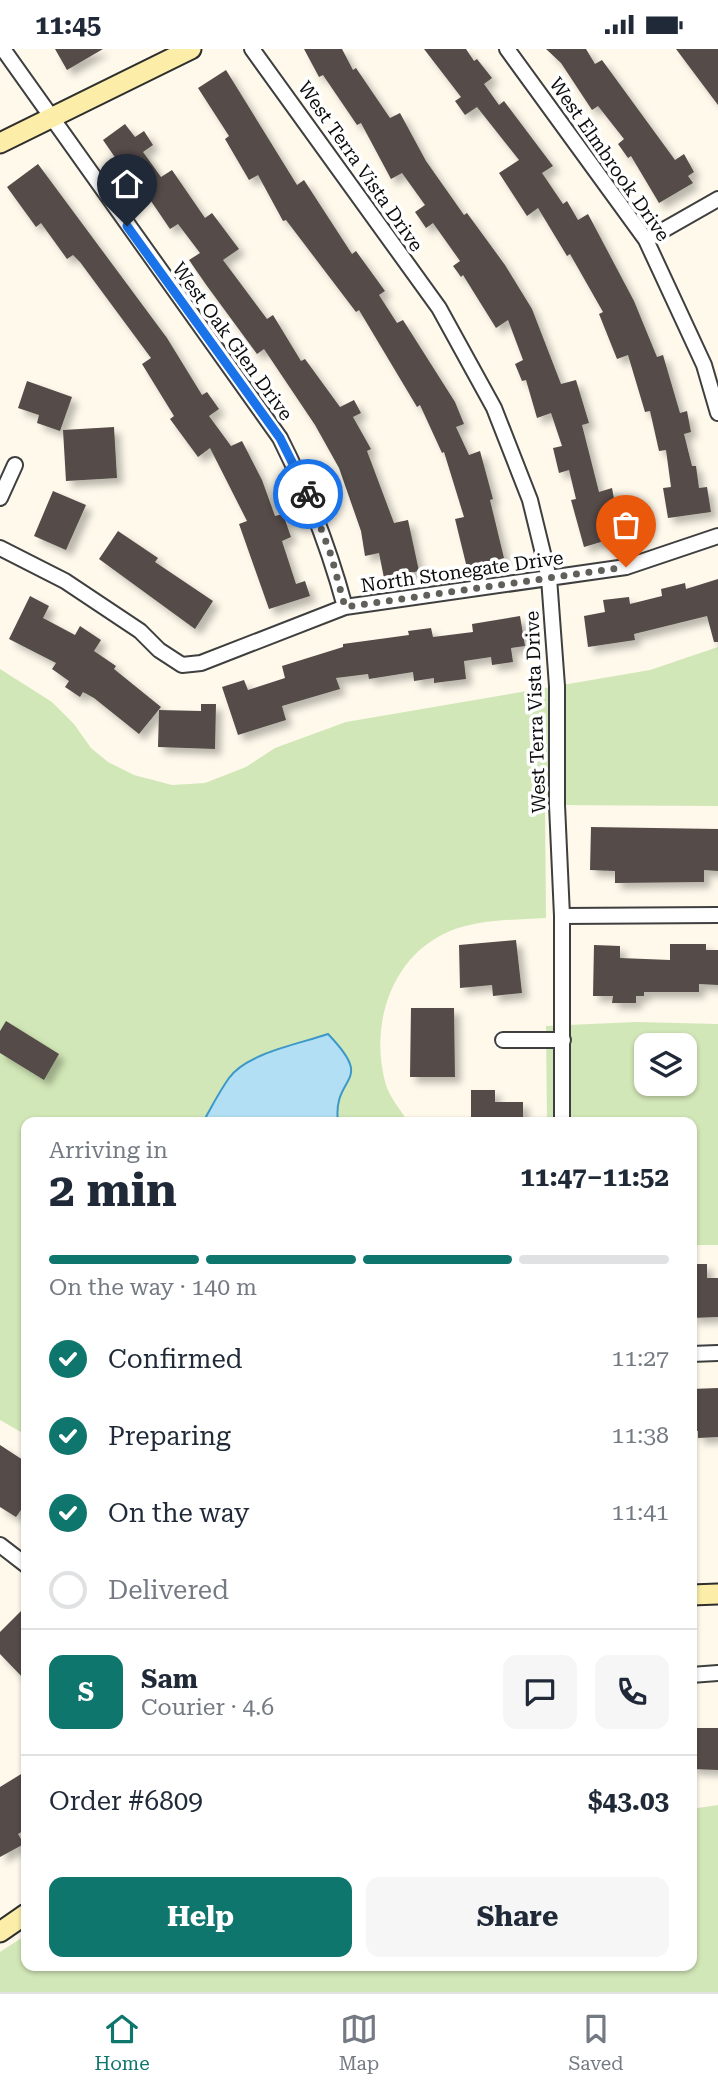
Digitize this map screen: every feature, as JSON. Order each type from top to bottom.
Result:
[{"type":"street","name":"West Oak Glen Drive","points":[[3,49],[280,438],[303,483],[322,531],[345,607]]},
{"type":"street","points":[[0,143],[191,49]]},
{"type":"street","name":"West Terra Vista Drive","points":[[252,49],[439,308],[494,408],[530,500],[549,578],[557,686],[557,805],[562,916],[562,1117]]},
{"type":"street","name":"West Elmbrook Drive","points":[[508,49],[646,240],[704,365],[718,413]]},
{"type":"street","points":[[646,240],[718,199]]},
{"type":"street","points":[[0,498],[15,465]]},
{"type":"street","name":"North Stonegate Drive","points":[[0,548],[65,581],[140,631],[159,650],[181,665],[201,663],[345,607],[626,567],[718,536]]},
{"type":"street","points":[[562,916],[718,915]]},
{"type":"street","points":[[503,1040],[563,1040]]},
{"type":"street","points":[[697,1354],[718,1353]]},
{"type":"street","points":[[0,1545],[21,1561]]},
{"type":"street","points":[[697,1595],[718,1594]]},
{"type":"street","points":[[697,1675],[718,1673]]},
{"type":"street","points":[[0,1932],[21,1917]]},
{"type":"green space","points":[[718,647],[718,806],[545,805],[546,918],[485,922],[450,931],[429,942],[412,957],[389,996],[380,1040],[381,1063],[388,1090],[405,1117],[21,1117],[21,1432],[0,1420],[0,669],[52,702],[74,724],[91,748],[108,762],[134,775],[172,785],[205,783],[246,767],[275,748],[346,722],[650,670]]},
{"type":"green space","points":[[636,1022],[718,1024],[718,1245],[697,1245],[697,1117],[547,1117],[546,1026]]},
{"type":"green space","points":[[718,1805],[718,1992],[0,1992],[0,1952],[21,1938],[21,1971],[697,1971],[697,1808]]},
{"type":"water","points":[[328,1034],[342,1050],[351,1071],[341,1095],[338,1117],[206,1117],[225,1083],[237,1069],[261,1056]]},
{"type":"building","points":[[55,49],[103,49],[67,70]]},
{"type":"building","points":[[304,49],[342,49],[353,70],[356,68],[390,118],[400,113],[426,161],[464,215],[467,213],[505,265],[532,309],[561,384],[576,380],[589,423],[582,425],[599,492],[612,488],[621,536],[584,547],[571,500],[576,499],[569,470],[559,473],[553,448],[562,446],[551,413],[537,418],[526,380],[522,381],[515,364],[523,360],[508,320],[496,328],[463,275],[461,277],[453,266],[460,261],[433,223],[426,228],[415,212],[425,205],[402,173],[391,179],[361,123],[357,125],[323,75],[319,77]]},
{"type":"building","points":[[424,49],[466,49],[474,61],[477,59],[492,78],[484,84],[499,105],[504,101],[553,166],[542,173],[563,204],[567,201],[578,220],[588,214],[634,301],[657,357],[663,355],[680,413],[687,411],[691,432],[684,434],[692,466],[696,466],[699,488],[707,487],[711,512],[668,518],[663,488],[671,487],[666,450],[659,451],[650,411],[645,412],[628,355],[617,359],[599,314],[603,312],[570,254],[567,256],[538,208],[527,216],[499,173],[519,160],[477,107],[465,115],[455,101],[461,97]]},
{"type":"building","points":[[546,49],[586,49],[595,64],[602,60],[675,160],[684,154],[694,172],[688,176],[693,183],[659,203],[631,156],[628,158],[618,144],[624,139],[598,106],[592,110],[561,63]]},
{"type":"building","points":[[676,49],[718,49],[718,105]]},
{"type":"building","points":[[226,70],[297,185],[304,180],[352,254],[356,251],[385,291],[379,295],[397,323],[403,320],[455,402],[464,424],[456,427],[469,455],[480,451],[493,499],[490,500],[504,558],[467,568],[455,519],[464,517],[444,452],[442,453],[420,405],[417,407],[359,310],[356,312],[286,220],[283,221],[258,175],[249,180],[225,139],[229,136],[198,88]]},
{"type":"building","points":[[125,124],[135,137],[144,131],[153,145],[143,152],[161,177],[172,170],[205,218],[212,213],[239,249],[223,260],[267,319],[273,315],[301,361],[305,359],[340,407],[354,400],[361,413],[353,417],[371,449],[367,451],[394,523],[408,520],[419,571],[384,578],[379,553],[365,556],[361,531],[339,468],[315,425],[264,349],[257,354],[189,260],[200,253],[178,224],[170,229],[136,179],[132,182],[103,140]]},
{"type":"building","points":[[38,164],[167,338],[202,395],[207,392],[219,409],[209,416],[231,446],[242,441],[262,480],[275,516],[283,514],[291,537],[282,541],[296,584],[305,581],[310,596],[269,609],[239,524],[247,521],[210,448],[198,457],[170,419],[174,416],[142,364],[151,358],[80,262],[73,255],[67,259],[41,223],[36,227],[7,187]]},
{"type":"building","points":[[27,381],[72,397],[60,431],[37,423],[39,415],[18,408]]},
{"type":"building","points":[[114,427],[117,478],[66,481],[63,430]]},
{"type":"building","points":[[53,491],[86,505],[66,550],[34,536]]},
{"type":"building","points":[[118,531],[158,558],[155,562],[213,601],[195,629],[99,559]]},
{"type":"building","points":[[718,579],[718,642],[714,642],[707,616],[634,634],[635,640],[588,647],[584,616],[605,612],[603,600],[629,597],[630,604],[662,596],[661,589],[685,583],[686,589]]},
{"type":"building","points":[[30,596],[49,606],[43,618],[75,635],[80,626],[101,640],[94,651],[116,666],[114,669],[161,707],[139,734],[94,698],[83,692],[80,697],[65,687],[69,681],[52,669],[56,663],[9,639]]},
{"type":"building","points":[[520,616],[525,646],[511,648],[513,662],[492,665],[491,657],[464,661],[466,679],[434,683],[434,678],[414,681],[413,672],[369,679],[368,674],[336,678],[340,689],[282,706],[286,720],[238,735],[222,687],[244,680],[248,690],[285,678],[282,666],[343,647],[343,644],[409,635],[408,631],[431,628],[433,637],[473,632],[472,624]]},
{"type":"building","points":[[201,704],[216,704],[215,749],[158,747],[159,710],[201,711]]},
{"type":"building","points":[[591,827],[718,829],[718,871],[704,870],[704,882],[615,883],[615,871],[590,870]]},
{"type":"building","points":[[516,940],[522,993],[493,996],[492,985],[460,988],[459,945]]},
{"type":"building","points":[[670,944],[706,944],[706,950],[718,950],[718,985],[699,984],[699,992],[644,992],[644,996],[636,996],[636,1003],[612,1003],[613,996],[593,996],[594,945],[620,946],[620,958],[670,960]]},
{"type":"building","points":[[411,1008],[454,1008],[455,1077],[410,1077]]},
{"type":"building","points":[[6,1021],[59,1054],[44,1080],[0,1053],[0,1031]]},
{"type":"building","points":[[471,1090],[495,1090],[495,1102],[523,1102],[523,1117],[471,1117]]},
{"type":"building","points":[[697,1264],[707,1264],[707,1278],[718,1278],[718,1317],[697,1318]]},
{"type":"building","points":[[718,1388],[718,1437],[698,1438],[697,1389]]},
{"type":"building","points":[[0,1445],[21,1459],[21,1510],[16,1517],[0,1507]]},
{"type":"building","points":[[21,1611],[21,1676],[0,1654],[0,1632]]},
{"type":"building","points":[[697,1728],[718,1728],[718,1770],[697,1769]]},
{"type":"building","points":[[21,1774],[21,1832],[18,1834],[21,1846],[0,1857],[0,1787]]},
{"type":"way so far","points":[[308,494],[331,555],[345,607],[626,567]]},
{"type":"route","points":[[127,226],[280,438],[308,494]]}]
